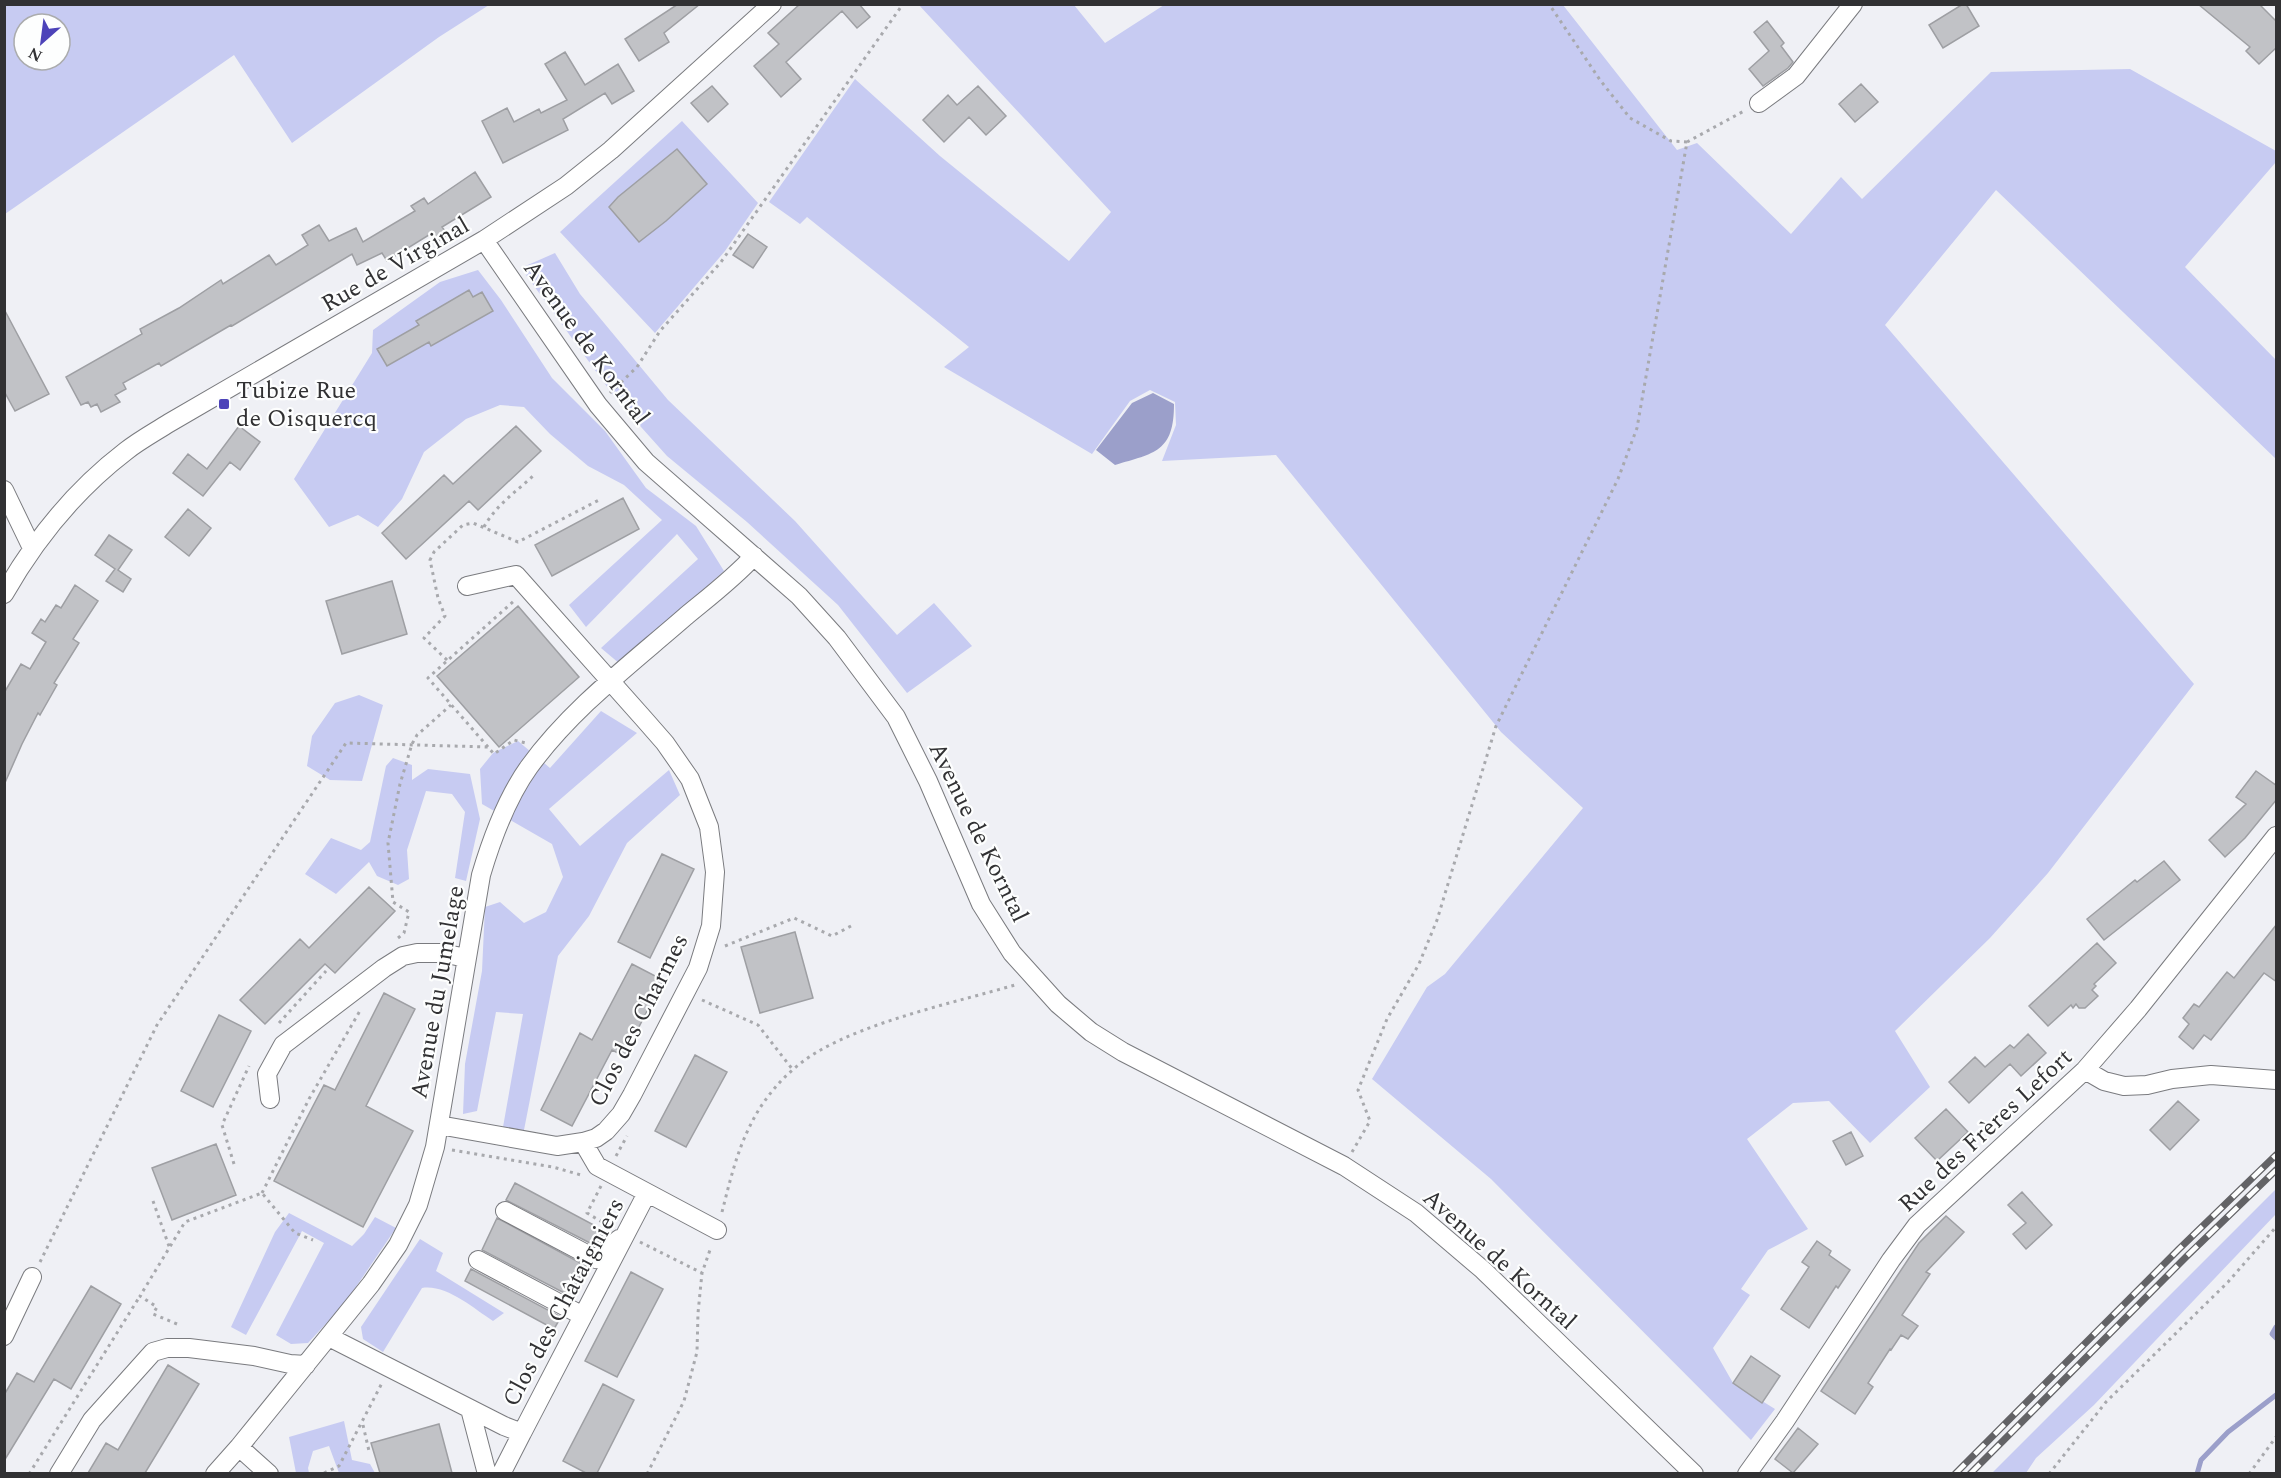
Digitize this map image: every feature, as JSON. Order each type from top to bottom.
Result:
[{"type":"street","name":"Rue de Virginal","points":[[4,594],[32,548],[66,507],[89,482],[127,450],[169,423],[484,240],[566,186],[611,150],[772,4]]},
{"type":"street","points":[[1759,103],[1796,76],[1853,4]]},
{"type":"street","name":"Avenue de Korntal","points":[[484,240],[598,405],[646,462],[799,596],[837,638],[896,717],[928,781],[981,904],[1012,953],[1058,1004],[1082,1025],[1123,1052],[1344,1166],[1416,1213],[1483,1270],[1694,1473]]},
{"type":"street","points":[[4,490],[32,548]]},
{"type":"street","name":"Avenue du Jumelage","points":[[215,1473],[239,1447],[371,1284],[398,1245],[418,1205],[435,1147],[465,958],[481,875],[492,839],[514,792],[554,735],[585,704],[754,556]]},
{"type":"street","name":"Clos des Charmes","points":[[439,1125],[556,1146],[583,1142],[596,1138],[606,1131],[621,1114],[698,968],[711,926],[715,872],[709,827],[690,779],[664,743],[516,575],[467,586]]},
{"type":"street","name":"Rue des Frères Lefort","points":[[1747,1473],[1785,1421],[1891,1260],[1917,1225],[2085,1070],[2277,836]]},
{"type":"street","points":[[270,1100],[267,1074],[283,1045],[384,968],[403,956],[417,953],[442,953],[465,958]]},
{"type":"street","points":[[2085,1070],[2104,1081],[2124,1086],[2147,1085],[2172,1079],[2211,1075],[2277,1080]]},
{"type":"street","name":"Clos des Châtaigniers","points":[[583,1142],[597,1166],[717,1230]]},
{"type":"street","name":"Clos des Châtaigniers","points":[[501,1473],[583,1316],[620,1231],[647,1193]]},
{"type":"street","points":[[506,1211],[596,1259],[620,1231]]},
{"type":"street","points":[[478,1260],[583,1316]]},
{"type":"street","points":[[4,1336],[32,1277]]},
{"type":"street","name":"Clos des Châtaigniers","points":[[329,1337],[522,1433]]},
{"type":"street","points":[[58,1473],[92,1420],[153,1352],[167,1348],[189,1348],[306,1365]]},
{"type":"street","name":"Clos des Châtaigniers","points":[[470,1409],[487,1473]]},
{"type":"street","points":[[239,1447],[269,1473]]},
{"type":"path","points":[[598,405],[637,367],[660,331],[721,262],[903,4]]},
{"type":"path","points":[[1549,4],[1600,80],[1630,118],[1671,141],[1687,142],[1759,103]]},
{"type":"path","points":[[1344,1166],[1370,1121],[1358,1090],[1387,1019],[1419,964],[1437,920],[1496,726],[1614,489],[1637,428],[1687,142]]},
{"type":"path","points":[[484,527],[503,504],[534,475]]},
{"type":"path","points":[[447,660],[424,638],[446,616],[438,598],[430,560],[434,552],[463,525],[473,523],[518,542],[599,500]]},
{"type":"path","points":[[522,593],[428,678],[494,754],[514,740],[545,747]]},
{"type":"path","points":[[395,940],[404,933],[409,912],[393,902],[388,843],[400,784],[417,735],[451,705]]},
{"type":"path","points":[[32,1277],[157,1025],[346,742],[488,747]]},
{"type":"path","points":[[724,946],[794,918],[832,936],[851,926]]},
{"type":"path","points":[[273,1031],[326,971]]},
{"type":"path","points":[[647,1473],[684,1401],[697,1352],[702,1273],[717,1230],[739,1150],[768,1097],[793,1070],[815,1053],[862,1032],[1034,979]]},
{"type":"path","points":[[29,1473],[170,1249],[184,1222],[262,1193],[309,1099],[361,1008],[353,992]]},
{"type":"path","points":[[698,999],[758,1025],[793,1070]]},
{"type":"path","points":[[234,1164],[222,1125],[250,1065]]},
{"type":"path","points":[[630,1131],[587,1213],[702,1273]]},
{"type":"path","points":[[435,1147],[553,1167],[583,1176]]},
{"type":"path","points":[[262,1193],[295,1233],[313,1240]]},
{"type":"path","points":[[153,1202],[170,1249]]},
{"type":"path","points":[[2049,1473],[2106,1402],[2228,1282],[2277,1227]]},
{"type":"path","points":[[140,1296],[157,1307],[153,1314],[177,1324]]},
{"type":"path","points":[[324,1473],[339,1466],[390,1368]]},
{"type":"path","points":[[363,1423],[369,1451]]},
{"type":"path","points":[[2249,1473],[2277,1437]]},
{"type":"shaded area","points":[[5,4],[489,4],[439,37],[292,143],[234,55],[5,214]]},
{"type":"shaded area","points":[[918,4],[1074,5],[1105,43],[1164,5],[1563,5],[1677,150],[1697,143],[1791,234],[1841,177],[1862,199],[1991,72],[2130,69],[2276,151],[2276,162],[2185,267],[2276,360],[2276,459],[1996,190],[1885,325],[2194,684],[2048,873],[1990,938],[1895,1031],[1930,1087],[1870,1143],[1829,1101],[1793,1103],[1747,1139],[1808,1229],[1768,1250],[1741,1289],[1750,1295],[1713,1348],[1733,1383],[1775,1409],[1751,1440],[1491,1179],[1372,1079],[1427,987],[1445,974],[1583,808],[1501,732],[1276,455],[1162,461],[1176,425],[1175,402],[1150,390],[1130,401],[1092,454],[944,367],[969,347],[807,217],[800,224],[769,202],[855,79],[940,156],[1069,261],[1111,212]]},
{"type":"shaded area","points":[[682,121],[758,203],[725,251],[655,333],[560,232]]},
{"type":"shaded area","points":[[555,253],[580,294],[668,400],[795,521],[897,635],[934,603],[972,646],[907,693],[838,605],[747,522],[667,456],[616,399],[521,268]]},
{"type":"shaded area","points":[[478,270],[501,300],[552,378],[605,431],[646,488],[696,526],[724,571],[620,664],[601,648],[698,559],[677,534],[586,627],[569,605],[662,520],[624,485],[588,466],[550,434],[524,407],[500,405],[466,419],[424,452],[402,499],[378,527],[358,515],[329,527],[294,479],[372,353],[373,330],[440,282]]},
{"type":"shaded area","points":[[1153,393],[1174,404],[1173,420],[1166,441],[1151,453],[1115,465],[1096,450],[1132,403]]},
{"type":"shaded area","points":[[359,695],[383,705],[362,781],[330,780],[307,766],[312,736],[335,703]]},
{"type":"shaded area","points":[[601,711],[637,733],[549,809],[580,846],[669,770],[680,795],[627,843],[589,916],[558,956],[524,1130],[503,1127],[523,1014],[496,1012],[477,1111],[463,1114],[465,1064],[482,971],[485,907],[500,902],[524,923],[546,912],[563,877],[552,844],[482,804],[480,769],[493,753],[518,741],[550,768]]},
{"type":"shaded area","points":[[393,758],[412,765],[412,780],[428,769],[470,774],[480,819],[466,881],[455,878],[465,812],[452,794],[426,791],[407,850],[409,879],[398,885],[377,876],[369,862],[336,894],[305,874],[331,838],[361,850],[370,842],[386,766]]},
{"type":"shaded area","points":[[2276,1189],[2276,1214],[2094,1405],[2036,1458],[2026,1473],[1992,1473]]},
{"type":"shaded area","points":[[289,1213],[352,1246],[364,1234],[375,1217],[396,1228],[345,1303],[308,1343],[291,1344],[276,1335],[324,1243],[302,1231],[246,1335],[231,1327],[275,1232]]},
{"type":"shaded area","points":[[420,1239],[443,1253],[436,1271],[504,1313],[493,1321],[450,1293],[422,1288],[383,1352],[363,1339],[361,1327]]},
{"type":"shaded area","points":[[344,1421],[352,1460],[370,1464],[375,1473],[339,1473],[329,1446],[313,1451],[308,1468],[309,1473],[296,1473],[289,1437]]},
{"type":"building","points":[[678,4],[700,4],[664,33],[669,42],[639,61],[625,39]]},
{"type":"building","points":[[800,4],[859,4],[870,17],[857,28],[842,11],[786,62],[801,79],[781,97],[754,66],[779,44],[768,33]]},
{"type":"building","points":[[1966,4],[1979,26],[1943,48],[1929,25]]},
{"type":"building","points":[[2198,4],[2259,4],[2277,22],[2277,47],[2259,64],[2246,51],[2250,47]]},
{"type":"building","points":[[1767,21],[1784,43],[1781,46],[1793,62],[1763,86],[1749,69],[1769,51],[1754,32]]},
{"type":"building","points":[[565,52],[585,85],[618,64],[634,91],[612,104],[605,93],[563,119],[568,130],[503,163],[482,121],[507,108],[514,122],[539,109],[541,113],[567,100],[545,64]]},
{"type":"building","points":[[1861,84],[1878,102],[1855,122],[1839,104]]},
{"type":"building","points":[[712,86],[728,104],[708,122],[691,103]]},
{"type":"building","points":[[978,86],[1006,116],[986,135],[969,117],[944,142],[923,120],[948,95],[957,105]]},
{"type":"building","points":[[677,149],[707,184],[639,242],[609,207]]},
{"type":"building","points":[[475,172],[491,197],[442,227],[448,235],[439,241],[432,233],[387,261],[382,253],[357,265],[352,254],[161,366],[159,363],[123,383],[126,389],[115,395],[120,402],[101,412],[97,404],[91,407],[88,402],[81,405],[66,377],[142,334],[140,329],[179,308],[221,280],[223,284],[269,255],[276,265],[308,245],[302,235],[319,225],[329,241],[356,228],[363,242],[415,211],[411,206],[424,198],[428,204]]},
{"type":"building","points":[[748,234],[767,247],[753,268],[733,255]]},
{"type":"building","points":[[469,290],[473,297],[482,292],[493,311],[431,346],[429,342],[387,366],[377,349],[419,325],[416,321]]},
{"type":"building","points":[[4,309],[49,394],[15,411],[4,391]]},
{"type":"building","points":[[239,426],[260,442],[240,470],[230,462],[203,496],[173,473],[188,454],[207,469]]},
{"type":"building","points":[[516,426],[541,451],[478,510],[469,501],[406,559],[382,533],[444,475],[453,484]]},
{"type":"building","points":[[623,498],[639,529],[552,576],[535,545]]},
{"type":"building","points":[[188,509],[211,528],[189,556],[165,537]]},
{"type":"building","points":[[109,535],[132,550],[118,570],[131,579],[123,592],[106,581],[115,569],[95,555]]},
{"type":"building","points":[[392,581],[407,634],[342,654],[326,601]]},
{"type":"building","points":[[75,585],[98,601],[73,639],[79,643],[54,683],[57,685],[40,715],[38,713],[4,785],[4,693],[21,664],[30,669],[46,642],[32,633],[41,619],[45,622],[56,605],[61,608]]},
{"type":"building","points":[[518,606],[579,677],[499,747],[437,676]]},
{"type":"building","points":[[2256,771],[2277,786],[2277,799],[2245,838],[2225,857],[2209,840],[2246,804],[2236,797]]},
{"type":"building","points":[[662,854],[694,869],[650,958],[618,942]]},
{"type":"building","points":[[2164,861],[2180,880],[2104,940],[2087,919],[2135,880],[2137,882]]},
{"type":"building","points":[[369,887],[395,911],[335,973],[325,964],[265,1024],[240,1000],[300,939],[309,948]]},
{"type":"building","points":[[2277,924],[2277,982],[2264,973],[2211,1040],[2204,1035],[2193,1049],[2179,1037],[2189,1024],[2183,1018],[2194,1004],[2199,1007],[2227,972],[2234,978]]},
{"type":"building","points":[[795,932],[813,998],[760,1013],[741,947]]},
{"type":"building","points":[[2097,943],[2116,963],[2094,984],[2096,986],[2092,990],[2098,996],[2085,1008],[2079,1008],[2076,1004],[2073,1008],[2071,1005],[2048,1026],[2029,1006]]},
{"type":"building","points":[[632,964],[663,980],[624,1056],[612,1050],[572,1126],[541,1110],[580,1033],[592,1040]]},
{"type":"building","points":[[384,993],[415,1009],[366,1106],[413,1131],[363,1227],[274,1181],[324,1085],[335,1090]]},
{"type":"building","points":[[219,1015],[251,1031],[213,1107],[181,1091]]},
{"type":"building","points":[[2028,1034],[2046,1053],[2021,1076],[2010,1064],[1969,1103],[1949,1082],[1975,1057],[1985,1067],[2010,1045],[2014,1048]]},
{"type":"building","points":[[695,1055],[727,1072],[686,1147],[655,1131]]},
{"type":"building","points":[[2178,1101],[2199,1120],[2170,1150],[2150,1130]]},
{"type":"building","points":[[1946,1109],[1968,1132],[1937,1161],[1915,1138]]},
{"type":"building","points":[[1851,1132],[1863,1156],[1846,1165],[1833,1141]]},
{"type":"building","points":[[216,1144],[236,1195],[172,1220],[152,1168]]},
{"type":"building","points":[[515,1183],[605,1231],[599,1241],[594,1245],[506,1200]]},
{"type":"building","points":[[2022,1192],[2052,1225],[2026,1249],[2013,1234],[2026,1223],[2008,1205]]},
{"type":"building","points":[[1946,1216],[1964,1232],[1926,1272],[1930,1274],[1902,1315],[1918,1326],[1908,1339],[1901,1335],[1890,1349],[1868,1383],[1873,1387],[1855,1414],[1821,1391],[1919,1243]]},
{"type":"building","points":[[497,1218],[586,1266],[570,1296],[482,1250]]},
{"type":"building","points":[[1817,1241],[1831,1251],[1829,1255],[1850,1270],[1838,1288],[1836,1286],[1809,1328],[1781,1309],[1809,1267],[1802,1262]]},
{"type":"building","points":[[471,1269],[561,1317],[554,1329],[465,1281]]},
{"type":"building","points":[[631,1272],[663,1289],[617,1377],[585,1361]]},
{"type":"building","points":[[91,1286],[121,1304],[71,1389],[54,1379],[4,1461],[4,1395],[17,1373],[34,1382]]},
{"type":"building","points":[[1751,1356],[1780,1376],[1762,1403],[1733,1383]]},
{"type":"building","points":[[168,1365],[199,1384],[145,1473],[88,1473],[106,1443],[118,1450]]},
{"type":"building","points":[[603,1384],[634,1400],[597,1473],[586,1473],[563,1461]]},
{"type":"building","points":[[439,1424],[452,1473],[380,1473],[371,1443]]},
{"type":"building","points":[[1798,1428],[1818,1444],[1793,1473],[1775,1459]]},
{"type":"waterway","points":[[2276,1327],[2272,1334],[2276,1338]]},
{"type":"waterway","points":[[2197,1474],[2201,1460],[2228,1432],[2276,1395]]},
{"type":"railway","points":[[1955,1474],[2276,1155]]},
{"type":"railway","points":[[1970,1474],[2276,1170]]},
{"type":"place","name":"Tubize Rue de Oisquercq","points":[[224,404]]}]
